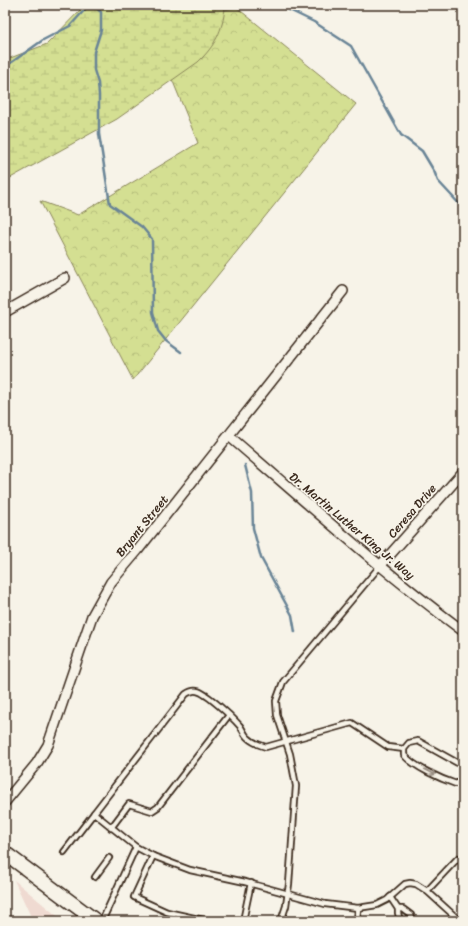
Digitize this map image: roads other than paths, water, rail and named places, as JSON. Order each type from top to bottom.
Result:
[{"type":"street","points":[[5,312],[65,278]]},
{"type":"street","name":"Bryant Street","points":[[5,802],[37,763],[48,745],[92,616],[111,582],[229,436],[343,291]]},
{"type":"street","name":"Dr. Martin Luther King Jr. Way","points":[[229,436],[380,566],[421,600],[463,631]]},
{"type":"street","name":"Ceresa Drive","points":[[380,566],[461,477]]},
{"type":"street","points":[[5,853],[96,921]]},
{"type":"lane","points":[[281,921],[288,893],[296,786],[293,767],[277,715],[276,701],[281,686],[290,673],[380,566]]},
{"type":"lane","points":[[64,852],[186,694],[192,691],[198,691],[212,700],[242,728],[246,736],[260,745],[266,746],[286,742],[352,723],[388,747],[404,749]]},
{"type":"lane","points":[[112,828],[129,804],[152,811],[158,808],[229,715]]},
{"type":"lane","points":[[463,766],[418,741],[409,743],[404,749],[404,755],[408,760],[423,768],[456,784],[463,779]]},
{"type":"lane","points":[[94,813],[136,847],[153,856],[190,870],[251,883],[325,904],[358,908],[377,905],[390,897],[405,884],[416,884],[427,891],[460,921]]},
{"type":"lane","points":[[102,921],[136,847]]},
{"type":"lane","points":[[153,856],[134,897],[166,912],[208,921]]},
{"type":"lane","points":[[95,877],[109,858]]},
{"type":"lane","points":[[427,891],[458,858],[463,863]]},
{"type":"lane","points":[[243,921],[251,883]]},
{"type":"lane","points":[[390,897],[398,909],[400,921]]},
{"type":"lane","points":[[357,921],[358,908]]},
{"type":"lane","points":[[398,909],[402,909],[411,915],[412,918],[410,921]]},
{"type":"waterway","points":[[5,67],[43,40],[70,26],[89,5]]},
{"type":"waterway","points":[[93,5],[101,12],[101,30],[94,52],[94,70],[98,83],[99,95],[99,134],[110,204],[142,227],[152,239],[153,312],[158,331],[166,341],[181,352]]},
{"type":"waterway","points":[[279,5],[314,22],[351,46],[401,135],[422,151],[438,181],[463,208]]},
{"type":"waterway","points":[[245,465],[252,493],[253,528],[261,558],[292,615],[295,632]]}]
